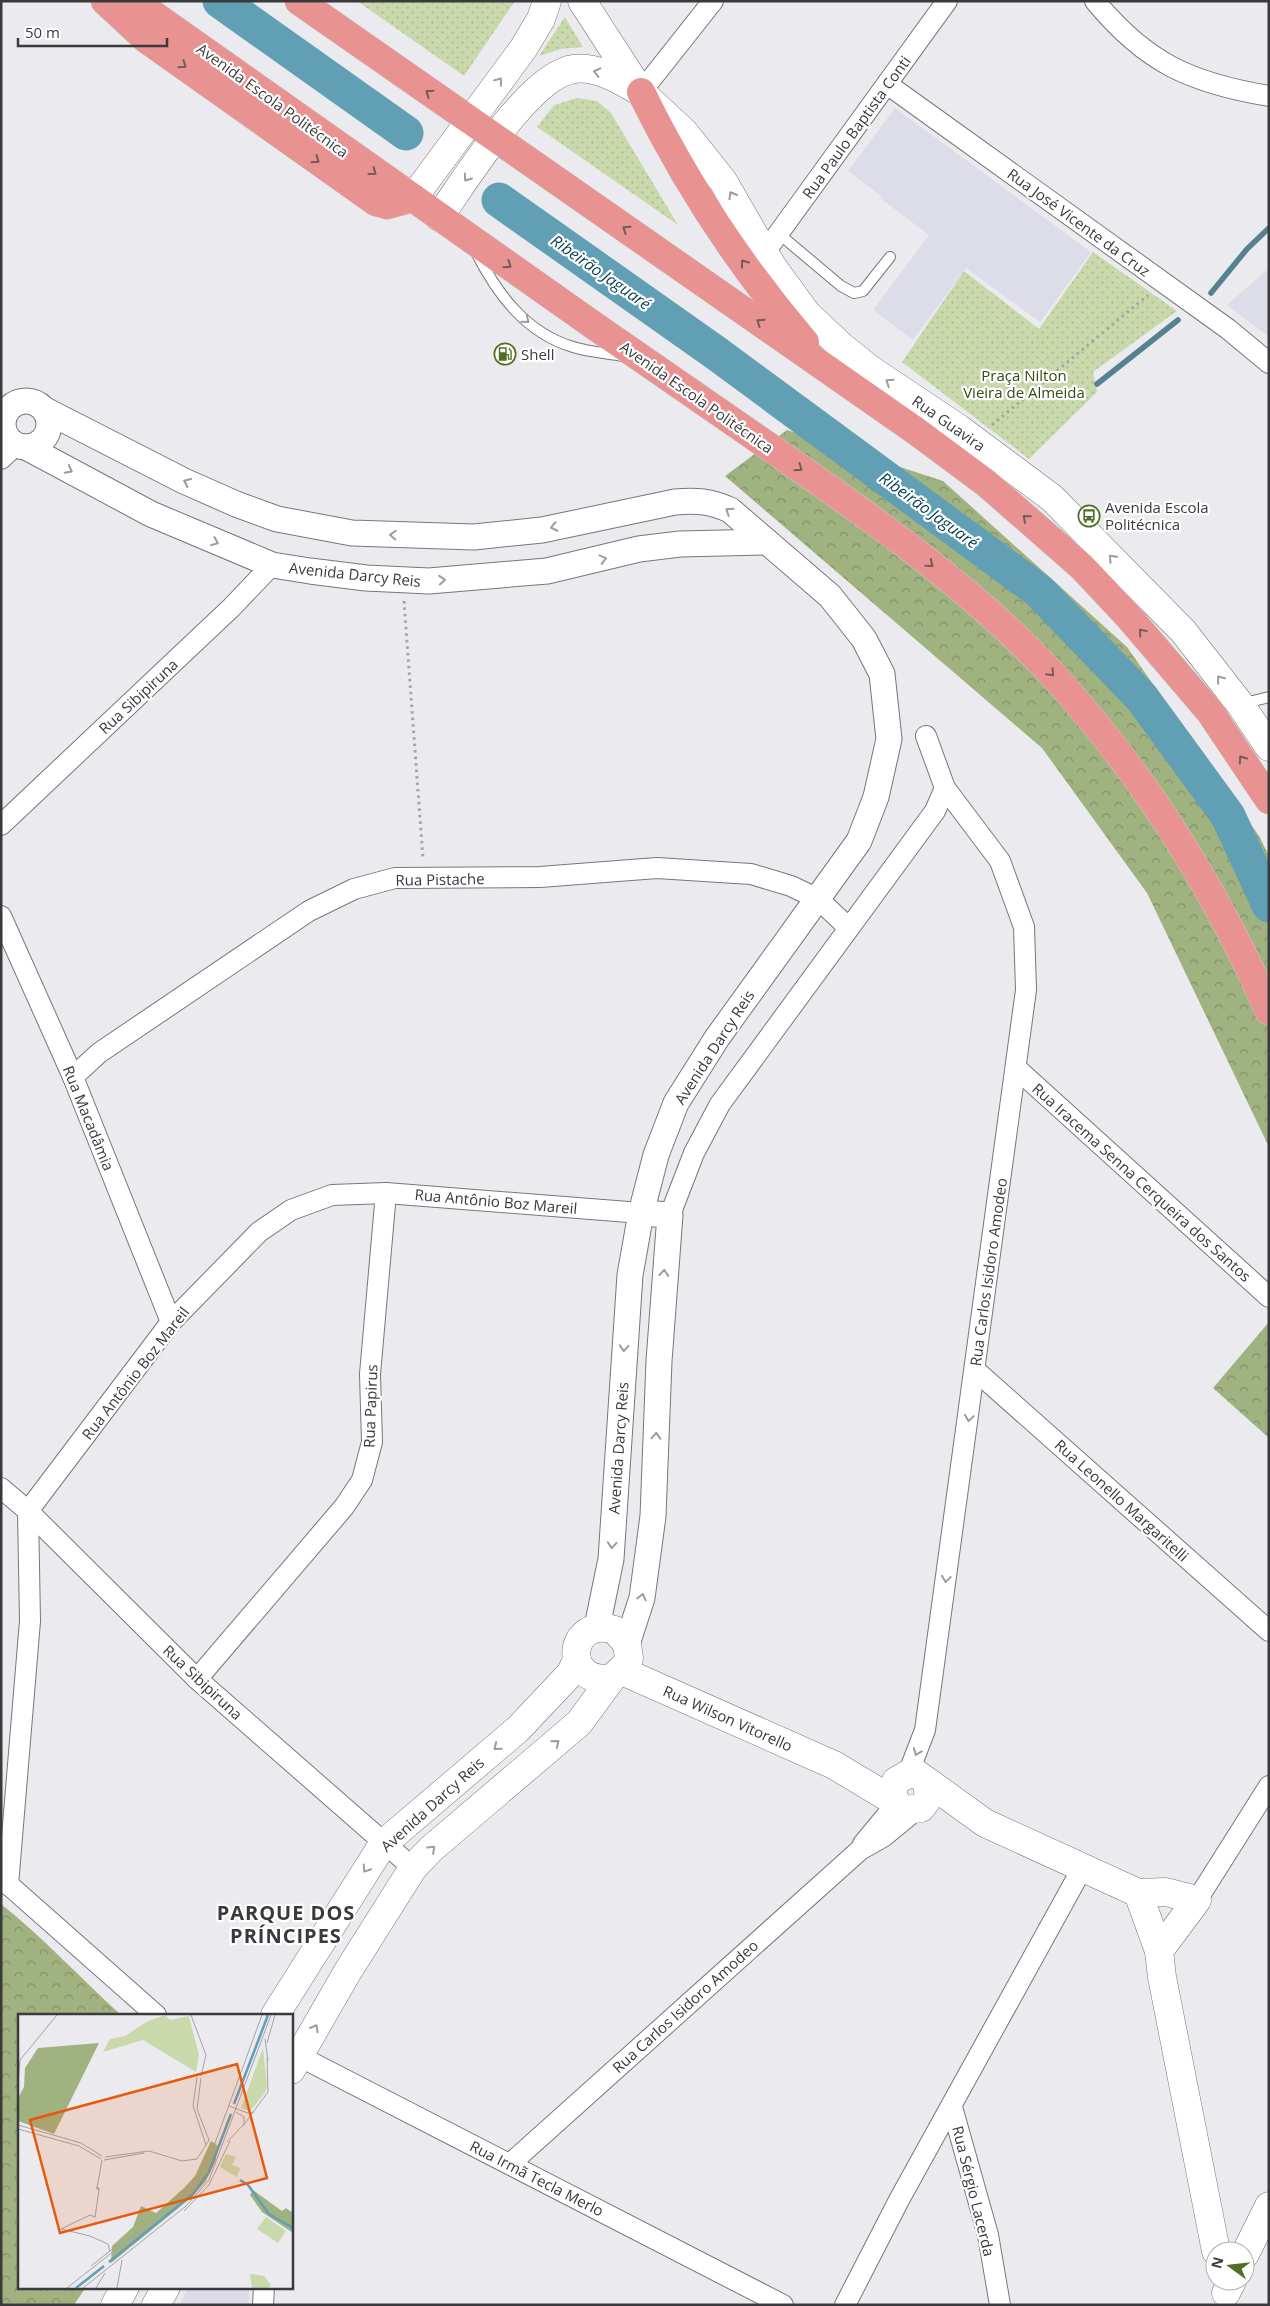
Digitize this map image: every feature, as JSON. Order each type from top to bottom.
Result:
[{"type":"highway","points":[[105,1],[146,38],[376,202],[387,205],[413,198]]},
{"type":"highway","name":"Avenida Escola Politécnica","points":[[134,1],[468,238],[863,512],[992,616],[1049,671],[1108,737],[1155,803],[1197,870],[1248,964],[1269,1011]]},
{"type":"highway","points":[[299,1],[828,370],[986,483],[1082,567],[1128,616],[1210,712],[1269,800]]},
{"type":"highway","points":[[641,92],[665,141],[710,215],[783,316],[828,370]]},
{"type":"main road","points":[[413,198],[523,49],[541,19],[547,1]]},
{"type":"main road","points":[[582,1],[641,92]]},
{"type":"main road","points":[[439,217],[495,138],[536,88],[556,74],[573,69],[603,73],[641,92]]},
{"type":"main road","name":"Rua Guavira","points":[[641,92],[684,132],[771,243],[807,314],[841,346],[871,370],[974,440],[1052,498],[1102,546],[1183,630],[1240,704],[1269,747]]},
{"type":"main road","points":[[294,2060],[413,1868],[431,1849],[579,1723],[617,1675],[629,1658],[627,1644],[615,1630],[597,1627],[587,1632],[580,1639],[576,1649],[577,1660],[582,1670],[590,1677],[601,1680],[617,1675]]},
{"type":"main road","name":"Avenida Darcy Reis","points":[[276,2014],[383,1844],[518,1729],[570,1674],[577,1660]]},
{"type":"main road","name":"Rua Wilson Vitorello","points":[[617,1675],[834,1765],[985,1823],[1138,1893],[1166,1892],[1196,1900]]},
{"type":"main road","points":[[1138,1893],[1159,1951],[1162,1977],[1214,2241]]},
{"type":"main road","points":[[1159,1951],[1196,1900]]},
{"type":"main road","points":[[1252,2241],[1269,2206]]},
{"type":"main road","points":[[115,2305],[124,2288]]},
{"type":"main road","points":[[156,2305],[165,2288]]},
{"type":"street","points":[[641,92],[713,1]]},
{"type":"street","points":[[1095,1],[1124,35],[1148,54],[1206,82],[1269,96]]},
{"type":"street","name":"Rua Paulo Baptista Conti","points":[[771,243],[887,84],[944,2]]},
{"type":"street","name":"Rua José Vicente da Cruz","points":[[887,84],[1228,329],[1269,363]]},
{"type":"street","points":[[1,386],[22,401]]},
{"type":"street","points":[[22,401],[35,402],[45,410],[49,422],[46,434],[38,443],[15,450],[6,436],[2,424],[6,411],[16,402],[22,401]]},
{"type":"street","name":"Avenida Darcy Reis","points":[[45,410],[236,504],[277,519],[311,526],[370,534],[474,537],[542,530],[695,500],[712,502],[730,510],[830,596],[864,639],[882,674],[889,739],[876,797],[859,841],[717,1038],[676,1103],[656,1155],[640,1213],[627,1310],[611,1559],[597,1627]]},
{"type":"street","name":"Avenida Darcy Reis","points":[[15,450],[152,514],[272,564],[329,574],[429,581],[547,571],[639,549],[680,544],[767,542]]},
{"type":"street","name":"Rua Sibipiruna","points":[[1,825],[232,606],[272,564]]},
{"type":"street","points":[[627,1644],[642,1598],[653,1516],[661,1338],[670,1215],[694,1153],[720,1104],[935,811],[944,788],[926,736]]},
{"type":"street","name":"Rua Carlos Isidoro Amodeo","points":[[511,2163],[860,1850],[870,1833],[909,1794],[925,1730],[1026,990],[1024,927],[1000,861],[944,788]]},
{"type":"street","name":"Rua Pistache","points":[[72,1076],[99,1053],[309,910],[354,889],[395,878],[425,880],[540,877],[657,868],[751,874],[791,886],[818,900],[849,928]]},
{"type":"street","name":"Rua Macadâmia","points":[[1,916],[72,1076],[171,1322]]},
{"type":"street","name":"Rua Iracema Senna Cerqueira dos Santos","points":[[1016,1068],[1269,1297]]},
{"type":"street","name":"Rua Antônio Boz Mareil","points":[[28,1511],[171,1322],[259,1232],[291,1210],[332,1196],[386,1192],[670,1215]]},
{"type":"street","name":"Rua Papirus","points":[[197,1679],[344,1507],[362,1480],[372,1442],[370,1374],[386,1192]]},
{"type":"street","points":[[627,1310],[647,1317],[654,1324],[661,1338]]},
{"type":"street","name":"Rua Leonello Margaritelli","points":[[975,1370],[1269,1631]]},
{"type":"street","name":"Rua Sibipiruna","points":[[1,1488],[28,1511],[197,1679],[383,1844],[413,1868]]},
{"type":"street","points":[[28,1511],[30,1620],[4,1882],[155,2014]]},
{"type":"street","points":[[1196,1900],[1269,1786]]},
{"type":"street","points":[[845,2305],[899,2200],[1083,1867]]},
{"type":"street","name":"Rua Irmã Tecla Merlo","points":[[294,2060],[511,2163],[782,2305]]},
{"type":"street","name":"Rua Sérgio Lacerda","points":[[952,2106],[988,2235],[1000,2305]]},
{"type":"street","points":[[264,2288],[264,2305]]},
{"type":"lane","points":[[468,238],[492,283],[512,309],[538,330],[572,347],[645,360]]},
{"type":"lane","points":[[771,243],[854,293],[863,291],[890,257]]},
{"type":"lane","points":[[1240,704],[1269,697]]},
{"type":"path","points":[[974,440],[1163,282]]},
{"type":"path","points":[[402,580],[425,880]]},
{"type":"shaded area","points":[[895,108],[1091,252],[1040,322],[966,268],[913,340],[873,310],[929,235],[848,171]]},
{"type":"shaded area","points":[[1269,268],[1269,337],[1227,305]]},
{"type":"shaded area","points":[[188,2288],[249,2288],[249,2305],[179,2305]]},
{"type":"green space","points":[[357,1],[515,1],[464,76]]},
{"type":"green space","points":[[565,17],[583,47],[561,49],[539,56]]},
{"type":"green space","points":[[577,98],[597,101],[611,113],[678,225],[537,127],[554,105]]},
{"type":"green space","name":"Praça Nilton Vieira de Almeida","points":[[1093,252],[1177,311],[1093,372],[1097,392],[1029,459],[902,362],[964,271],[1039,329]]},
{"type":"green space","points":[[787,430],[943,481],[1127,647],[1259,836],[1269,856],[1269,1147],[1147,893],[1042,748],[725,476]]},
{"type":"green space","points":[[1269,1322],[1269,1438],[1213,1388]]},
{"type":"green space","points":[[1,1904],[32,1930],[120,2014],[18,2014],[18,2288],[85,2288],[74,2305],[1,2305]]},
{"type":"waterway","name":"Ribeirão Jaguaré","points":[[220,1],[406,133]]},
{"type":"waterway","name":"Ribeirão Jaguaré","points":[[499,200],[716,353],[1039,591],[1142,698],[1228,816],[1269,905]]},
{"type":"waterway","points":[[1211,293],[1247,249],[1269,228]]},
{"type":"waterway","points":[[1097,384],[1178,320]]},
{"type":"place","name":"Shell","points":[[505,354]]},
{"type":"place","name":"Avenida Escola Politécnica","points":[[1089,516]]},
{"type":"district","name":"PARQUE DOS PRÍNCIPES","points":[[286,1924]]}]
